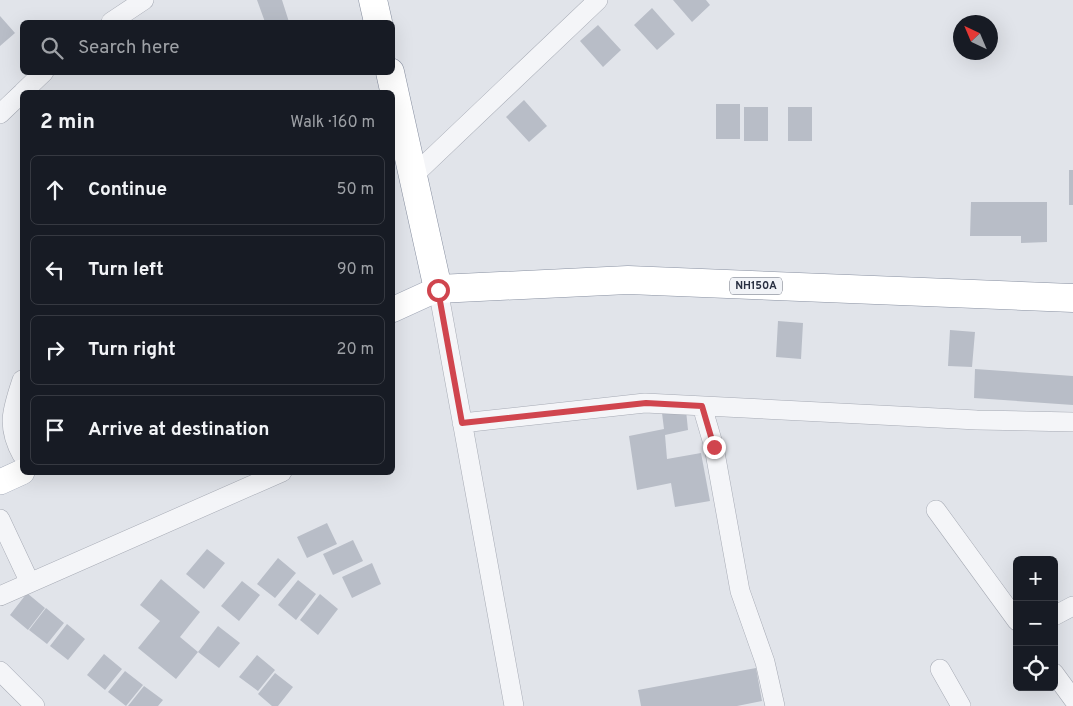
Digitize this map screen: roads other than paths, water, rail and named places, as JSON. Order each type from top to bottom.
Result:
[{"type":"highway","points":[[373,0],[378,20]]},
{"type":"highway","points":[[391,75],[394,90]]},
{"type":"highway","points":[[395,95],[438,290]]},
{"type":"highway","name":"NH150A","points":[[438,290],[628,280],[1073,298]]},
{"type":"main road","points":[[395,309],[438,290]]},
{"type":"main road","points":[[0,482],[20,473]]},
{"type":"street","points":[[114,20],[144,0]]},
{"type":"street","points":[[413,176],[598,0]]},
{"type":"street","points":[[26,90],[41,75]]},
{"type":"street","points":[[0,114],[20,96]]},
{"type":"street","points":[[438,290],[514,706]]},
{"type":"street","points":[[20,386],[11,413],[13,439],[20,451]]},
{"type":"street","points":[[462,423],[646,403],[977,420],[1073,422]]},
{"type":"street","points":[[702,406],[714,447],[740,591],[765,662],[775,706]]},
{"type":"street","points":[[0,596],[275,475]]},
{"type":"street","points":[[936,510],[1013,616]]},
{"type":"street","points":[[0,519],[30,583]]},
{"type":"street","points":[[1058,614],[1073,606]]},
{"type":"street","points":[[940,669],[961,706]]},
{"type":"street","points":[[0,671],[35,706]]},
{"type":"street","points":[[1058,679],[1073,700]]}]
